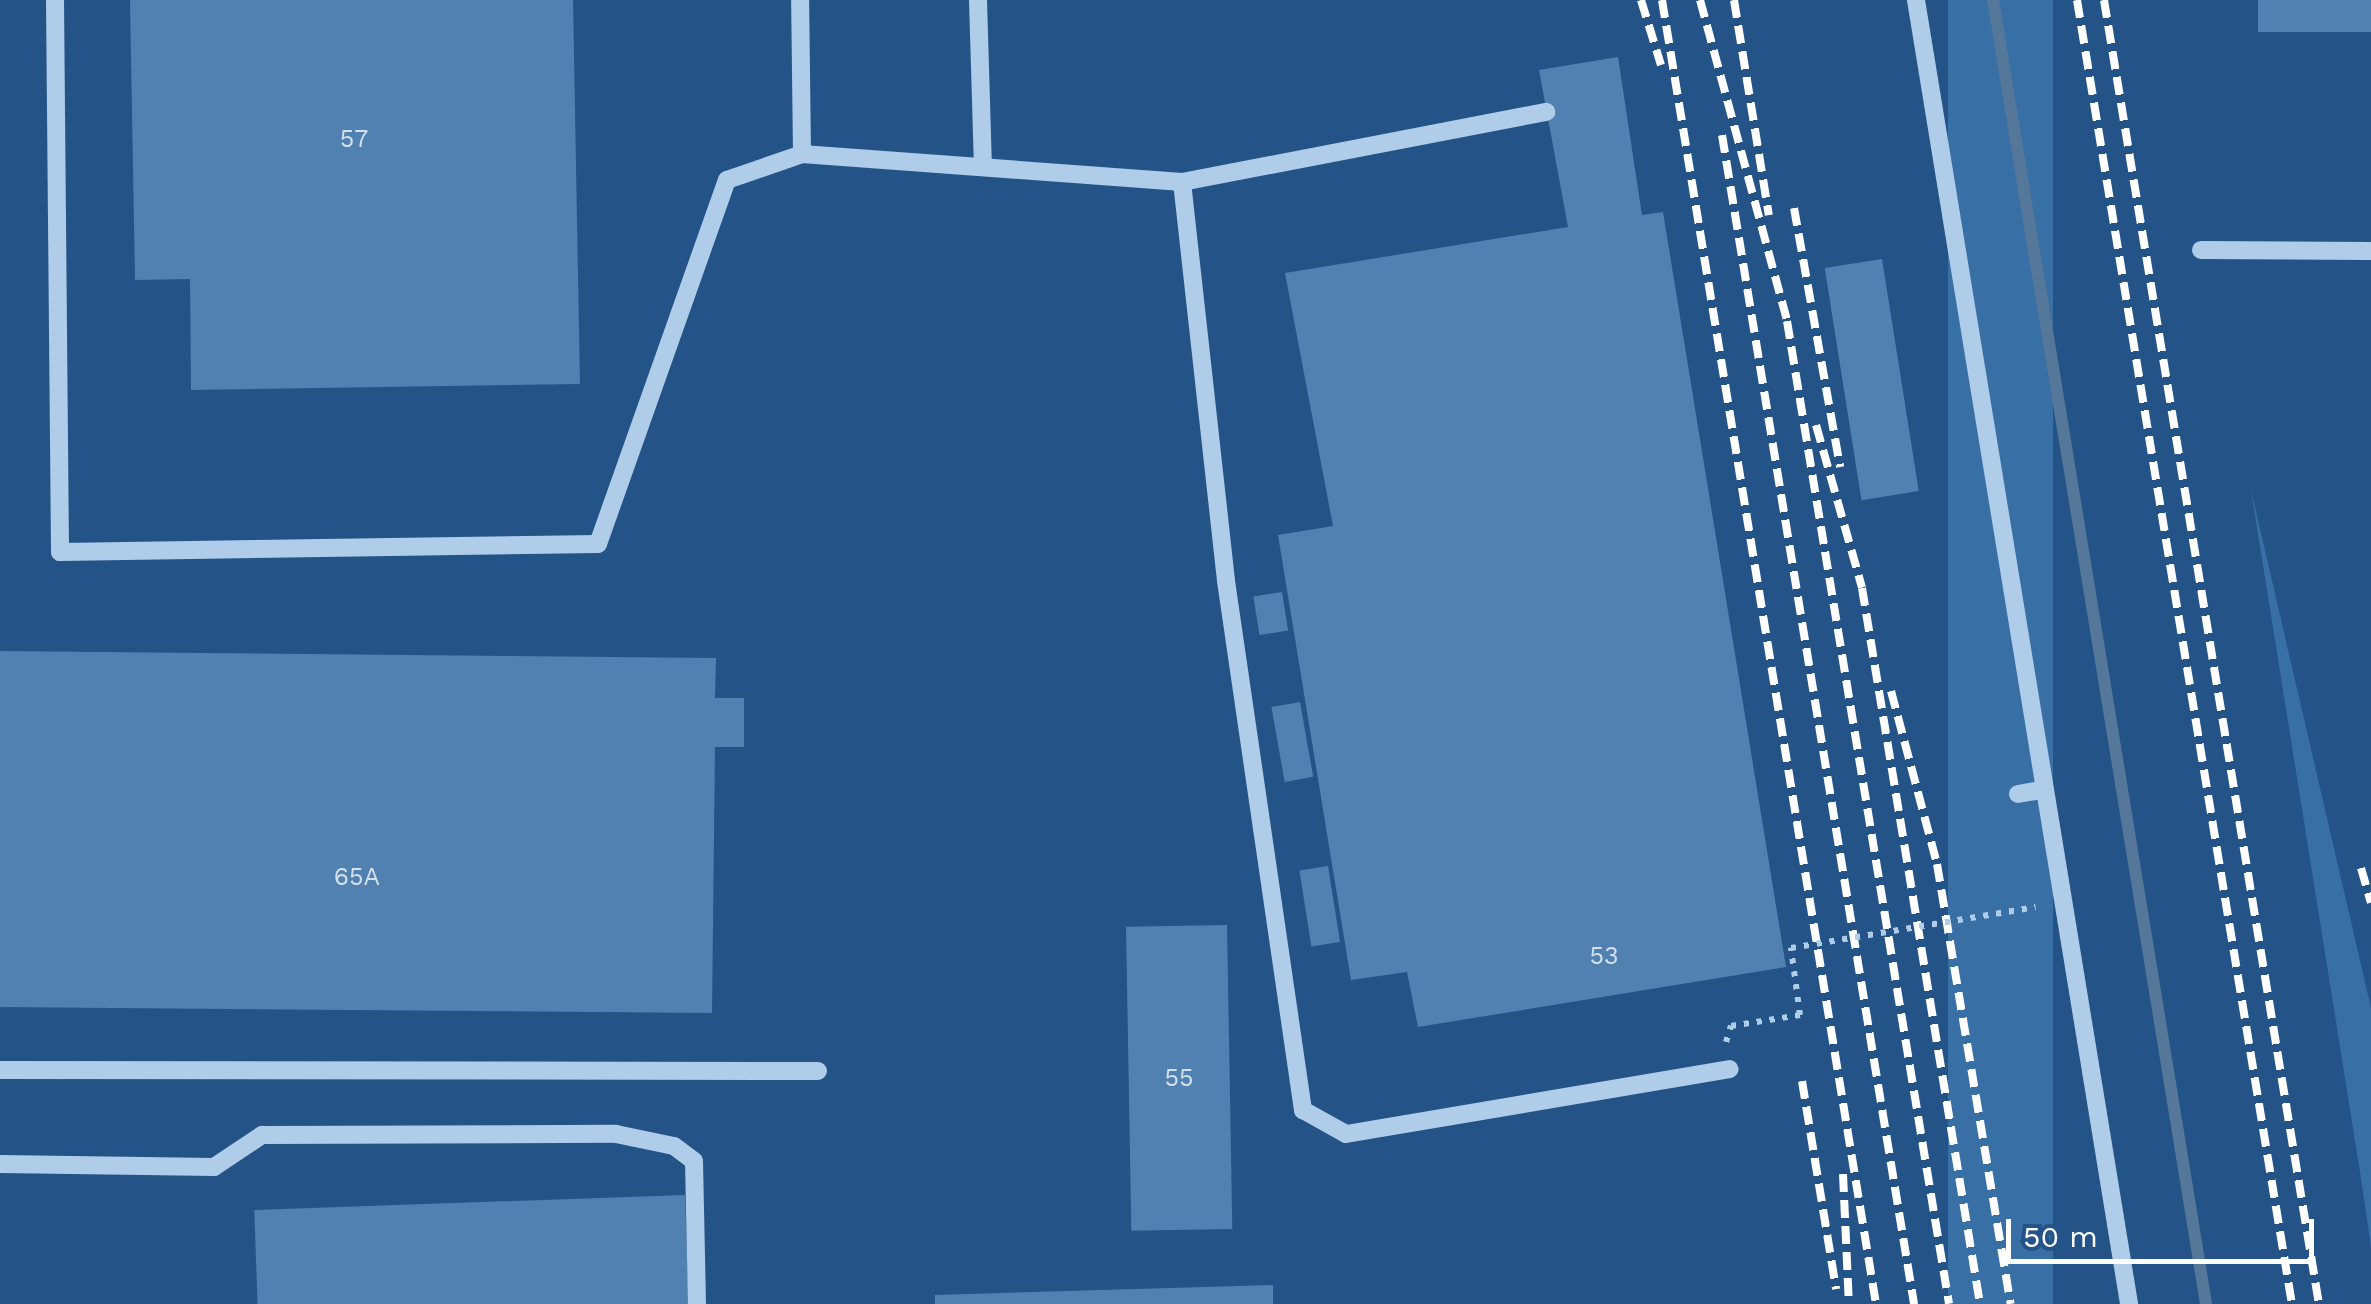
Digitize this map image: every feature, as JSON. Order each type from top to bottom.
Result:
[{"type":"street","points":[[55,0],[60,552],[598,544],[727,180],[802,154],[1182,182],[1546,112]]},
{"type":"street","points":[[800,0],[802,154]]},
{"type":"street","points":[[978,0],[983,166]]},
{"type":"street","points":[[1916,0],[2130,1304]]},
{"type":"street","points":[[1182,182],[1226,581],[1302,1110],[1346,1134],[1730,1069]]},
{"type":"street","points":[[2201,250],[2371,251]]},
{"type":"street","points":[[2018,794],[2045,789]]},
{"type":"street","points":[[0,1070],[818,1071]]},
{"type":"street","points":[[0,1164],[214,1166],[262,1135],[616,1134],[674,1146],[694,1161],[697,1304]]},
{"type":"path","points":[[1751,1022],[1800,1015],[1791,948],[2036,907]]},
{"type":"shaded area","points":[[1948,0],[2053,0],[2053,1304],[1948,1304]]},
{"type":"shaded area","points":[[2251,490],[2371,1008],[2371,1247],[2360,1172]]},
{"type":"building","points":[[130,0],[573,0],[580,384],[191,390],[190,279],[135,280]]},
{"type":"building","points":[[2258,0],[2371,0],[2371,32],[2258,32]]},
{"type":"building","points":[[1618,57],[1642,215],[1663,212],[1786,967],[1418,1027],[1407,972],[1351,980],[1278,535],[1333,526],[1285,273],[1568,227],[1539,70]]},
{"type":"building","points":[[1882,259],[1919,491],[1861,500],[1825,268]]},
{"type":"building","points":[[1282,592],[1288,631],[1259,635],[1253,597]]},
{"type":"building","points":[[0,651],[716,658],[715,698],[744,698],[744,747],[715,747],[712,1013],[0,1007]]},
{"type":"building","points":[[1300,702],[1313,777],[1285,782],[1271,707]]},
{"type":"building","points":[[1328,866],[1340,942],[1311,947],[1299,871]]},
{"type":"building","points":[[1227,925],[1232,1229],[1131,1231],[1126,927]]},
{"type":"building","points":[[685,1195],[689,1304],[258,1304],[254,1210]]},
{"type":"building","points":[[1273,1285],[1273,1304],[935,1304],[935,1295]]},
{"type":"waterway","points":[[1993,0],[2206,1304]]},
{"type":"railway","points":[[1641,0],[1661,65]]},
{"type":"railway","points":[[1662,0],[1876,1304]]},
{"type":"railway","points":[[1700,0],[1787,321],[1949,1304]]},
{"type":"railway","points":[[1734,0],[1769,215]]},
{"type":"railway","points":[[2077,0],[2292,1304]]},
{"type":"railway","points":[[2104,0],[2319,1304]]},
{"type":"railway","points":[[1722,135],[1914,1304]]},
{"type":"railway","points":[[1794,208],[1840,467]]},
{"type":"railway","points":[[1816,425],[1862,588],[1980,1304]]},
{"type":"railway","points":[[1891,691],[1937,864],[2011,1304]]},
{"type":"railway","points":[[2361,868],[2371,903]]},
{"type":"railway","points":[[1802,1081],[1836,1289]]},
{"type":"railway","points":[[1843,1174],[1849,1304]]}]
